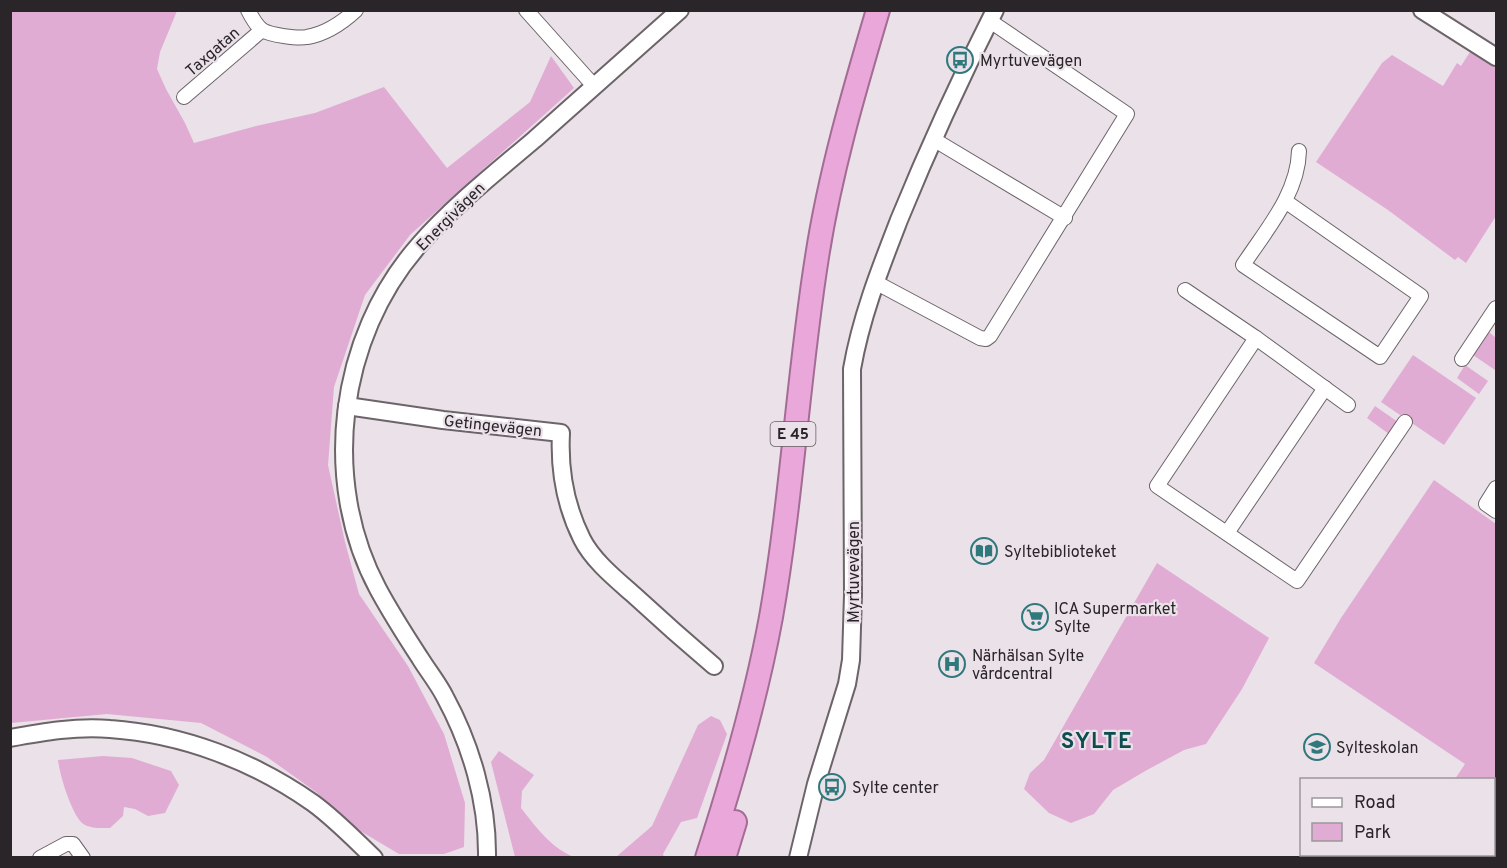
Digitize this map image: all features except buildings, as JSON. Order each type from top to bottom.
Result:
[{"type":"highway","name":"E 45","points":[[707,858],[744,736],[769,626],[783,528],[800,372],[817,255],[838,152],[878,10]]},
{"type":"highway","name":"E 45","points":[[724,858],[760,740],[786,618],[832,257],[856,143],[894,10]]},
{"type":"street","name":"Taxgatan","points":[[249,10],[262,30],[285,37],[306,38],[324,32],[348,18],[356,10]]},
{"type":"street","points":[[526,10],[594,86]]},
{"type":"street","name":"Energivägen","points":[[488,858],[483,804],[474,768],[460,729],[444,695],[394,619],[372,577],[349,507],[345,475],[344,434],[355,364],[370,323],[391,285],[418,246],[462,201],[680,10]]},
{"type":"street","points":[[1422,10],[1497,57]]},
{"type":"street","name":"Myrtuvevägen","points":[[798,858],[816,784],[847,684],[851,660],[853,606],[852,369],[857,341],[875,282],[933,139],[992,16],[1127,114],[1065,218],[986,339],[980,338],[875,282]]},
{"type":"street","name":"Taxgatan","points":[[184,97],[262,30]]},
{"type":"street","points":[[933,139],[1065,218]]},
{"type":"street","points":[[1285,201],[1420,297],[1380,357],[1243,265],[1285,201],[1299,163],[1299,151]]},
{"type":"street","points":[[1185,290],[1348,405]]},
{"type":"street","points":[[1462,359],[1497,308]]},
{"type":"street","points":[[1256,338],[1157,486],[1297,580],[1405,422]]},
{"type":"street","points":[[1227,533],[1325,388]]},
{"type":"street","name":"Getingevägen","points":[[347,406],[443,420],[561,433],[561,472],[565,496],[583,541],[622,585],[714,666]]},
{"type":"street","points":[[1497,488],[1485,504],[1497,511]]},
{"type":"street","points":[[10,738],[46,732],[108,728],[164,735],[219,752],[262,772],[313,804],[374,858]]},
{"type":"street","points":[[40,858],[66,844],[73,844],[83,858]]},
{"type":"green space","points":[[10,11],[177,11],[160,52],[157,69],[194,143],[315,113],[384,87],[447,168],[530,102],[551,56],[574,88],[410,235],[365,295],[334,387],[328,465],[359,594],[408,666],[444,734],[465,803],[464,847],[444,854],[399,854],[357,829],[316,792],[267,757],[201,723],[107,714],[11,723]]},
{"type":"green space","points":[[1470,52],[1496,68],[1496,216],[1466,263],[1458,257],[1455,260],[1388,210],[1316,162],[1382,63],[1392,55],[1443,86],[1457,63],[1461,66]]},
{"type":"green space","points":[[1489,332],[1496,338],[1495,370],[1473,355]]},
{"type":"green space","points":[[1413,355],[1476,398],[1444,445],[1381,402]]},
{"type":"green space","points":[[1465,365],[1488,381],[1479,394],[1457,378]]},
{"type":"green space","points":[[1375,406],[1398,422],[1389,434],[1367,418]]},
{"type":"green space","points":[[1434,480],[1496,524],[1496,857],[1407,857],[1495,856],[1495,778],[1456,778],[1465,764],[1314,663],[1341,618]]},
{"type":"green space","points":[[1157,563],[1269,638],[1242,689],[1206,744],[1184,750],[1147,770],[1113,790],[1094,814],[1071,823],[1049,813],[1024,789],[1030,773],[1044,760]]},
{"type":"green space","points":[[711,716],[720,720],[727,734],[697,818],[681,822],[663,854],[664,857],[616,857],[652,826],[698,725]]},
{"type":"green space","points":[[499,751],[534,775],[522,791],[521,808],[551,843],[574,857],[515,857],[491,762]]},
{"type":"green space","points":[[103,756],[132,758],[171,771],[179,785],[165,813],[148,816],[135,809],[124,807],[123,816],[110,828],[92,827],[82,823],[67,793],[58,760]]},
{"type":"place","name":"Myrtuvevägen","points":[[960,60]]},
{"type":"place","name":"Syltebiblioteket","points":[[984,551]]},
{"type":"place","name":"ICA Supermarket Sylte","points":[[1035,617]]},
{"type":"place","name":"Närhälsan Sylte vårdcentral","points":[[952,664]]},
{"type":"place","name":"Sylteskolan","points":[[1317,747]]},
{"type":"place","name":"Sylte center","points":[[832,787]]},
{"type":"district","name":"SYLTE","points":[[1097,740]]}]
